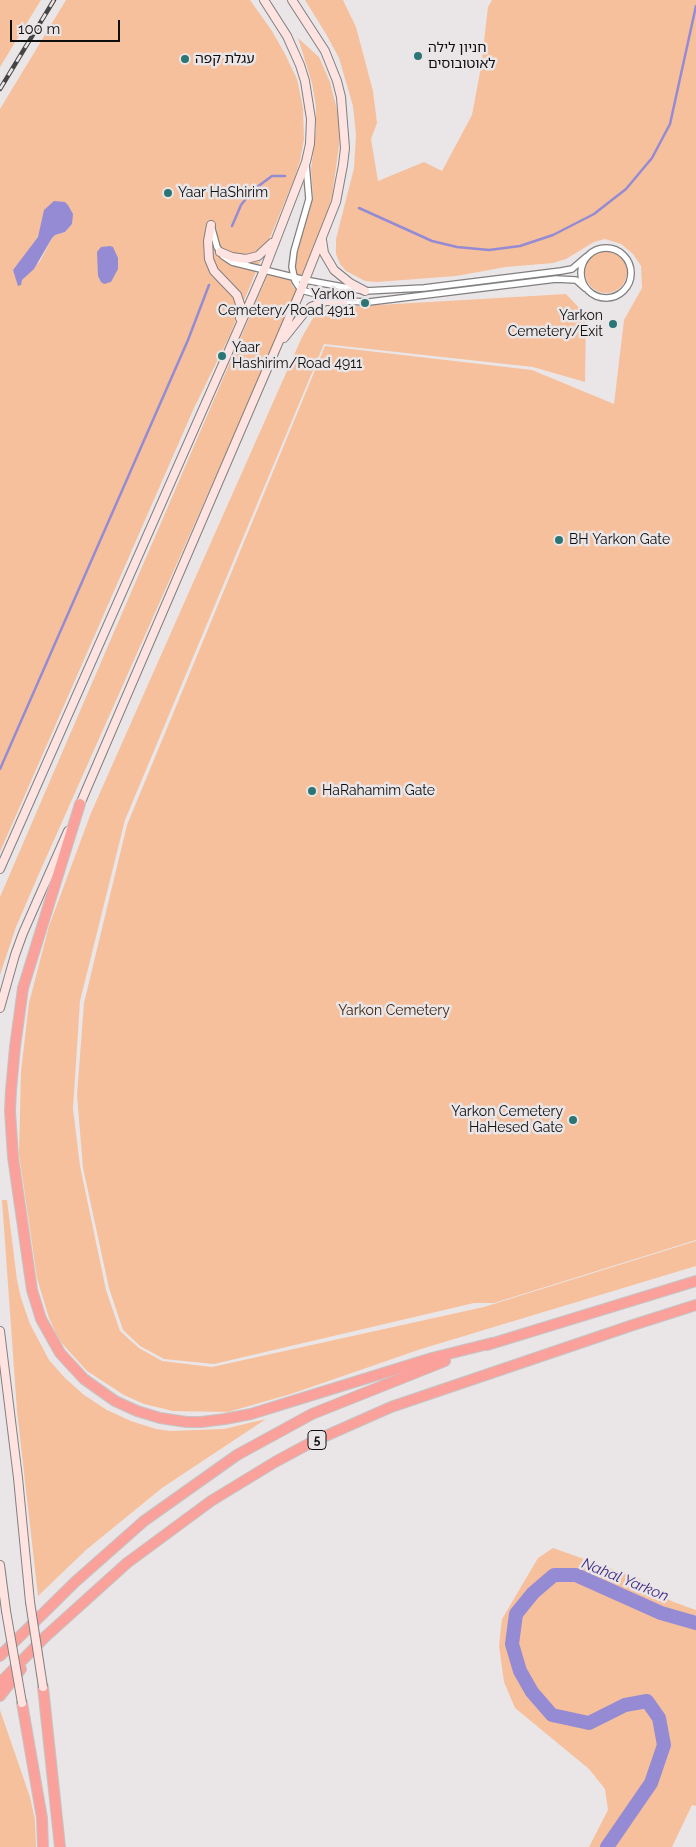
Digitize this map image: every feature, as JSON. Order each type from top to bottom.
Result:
[{"type":"highway","points":[[80,804],[23,988],[14,1047],[11,1090],[13,1157],[32,1290],[41,1319],[60,1353],[84,1379],[115,1401],[137,1411],[160,1418],[201,1422],[225,1420],[251,1414],[432,1358],[492,1342]]},
{"type":"highway","name":"5","points":[[0,1656],[75,1582],[144,1521],[237,1455],[295,1423],[338,1402],[492,1342],[696,1281]]},
{"type":"highway","name":"5","points":[[0,1683],[44,1637],[108,1578],[181,1522],[241,1482],[312,1442],[399,1404],[696,1305]]},
{"type":"highway","points":[[0,1696],[44,1637]]},
{"type":"highway","points":[[43,1687],[60,1847]]},
{"type":"highway","points":[[22,1703],[42,1818],[43,1847]]},
{"type":"main road","points":[[0,870],[265,268],[306,162],[310,144],[311,108],[305,81],[287,36],[264,0]]},
{"type":"main road","points":[[0,1008],[23,933],[302,290],[336,202],[345,148],[343,111],[337,80],[325,51],[292,0]]},
{"type":"main road","points":[[211,225],[208,241],[209,259],[214,271],[234,290],[239,299],[241,312],[237,332]]},
{"type":"main road","points":[[220,252],[239,259],[253,258],[268,249],[279,233]]},
{"type":"main road","points":[[322,238],[324,252],[334,270],[350,283],[366,290]]},
{"type":"main road","points":[[273,355],[294,325],[311,307],[326,302],[343,300]]},
{"type":"main road","points":[[0,1331],[18,1478],[30,1602],[43,1687]]},
{"type":"main road","points":[[0,1565],[22,1703]]},
{"type":"street","points":[[211,225],[213,238],[220,252],[232,262],[265,268],[293,277],[305,280],[366,290],[424,288],[561,271],[572,269],[599,248],[615,249],[622,253],[627,259],[631,271],[629,282],[625,289],[612,297],[596,296],[576,280],[556,279],[369,302],[343,300],[302,290],[296,285],[293,277],[292,267],[294,251],[309,199],[306,162]]},
{"type":"street","points":[[585,288],[580,276],[580,269],[586,257]]},
{"type":"green space","points":[[0,0],[41,0],[0,67]]},
{"type":"green space","points":[[66,0],[250,0],[272,31],[297,79],[303,108],[304,139],[295,177],[229,337],[194,408],[0,852],[0,109]],"holes":[[[72,224],[65,232],[52,238],[40,261],[22,280],[20,286],[13,270],[29,251],[40,230]]]},
{"type":"green space","name":"Yarkon Cemetery","points":[[305,0],[343,0],[356,27],[373,91],[377,123],[371,139],[378,181],[424,162],[442,171],[472,115],[481,67],[488,7],[492,0],[696,0],[696,1240],[494,1303],[474,1303],[214,1364],[164,1359],[140,1346],[123,1330],[109,1288],[83,1168],[77,1095],[84,1003],[127,825],[325,346],[532,370],[614,404],[624,320],[642,288],[641,266],[633,254],[621,244],[605,239],[594,242],[566,259],[553,263],[506,267],[456,276],[377,282],[365,281],[346,271],[340,264],[336,254],[336,239],[354,168],[356,135],[353,106],[339,58]]},
{"type":"green space","points":[[298,38],[319,57],[330,82],[340,122],[339,146],[332,196],[326,218],[304,275],[296,275],[295,259],[313,197],[311,170],[316,129],[316,107],[312,83]]},
{"type":"green space","points":[[606,251],[621,257],[627,272],[621,287],[606,293],[591,287],[585,272],[591,257]]},
{"type":"green space","points":[[268,274],[290,279],[293,287],[298,291],[38,876],[16,927],[0,975],[0,897]]},
{"type":"green space","points":[[566,294],[586,315],[585,382],[533,367],[324,344],[125,820],[80,1001],[73,1109],[80,1166],[106,1290],[120,1331],[139,1348],[162,1361],[212,1367],[484,1307],[696,1241],[696,1266],[421,1349],[291,1394],[228,1412],[173,1411],[144,1404],[124,1395],[87,1371],[58,1339],[48,1315],[37,1278],[19,1154],[21,1071],[29,1003],[49,926],[91,813],[302,337],[313,318],[327,309],[344,307]]},
{"type":"green space","points":[[2,1200],[7,1200],[17,1280],[30,1324],[49,1360],[84,1395],[107,1410],[131,1421],[156,1429],[170,1431],[224,1429],[266,1419],[162,1488],[86,1550],[38,1596],[17,1411]]},
{"type":"green space","points":[[553,1548],[638,1578],[671,1601],[696,1610],[696,1806],[692,1805],[672,1847],[589,1847],[608,1810],[605,1789],[589,1769],[515,1708],[504,1682],[499,1646],[502,1619],[538,1558]]},
{"type":"green space","points":[[0,1710],[30,1797],[35,1820],[36,1847],[0,1847]]},
{"type":"shaded area","points":[[54,201],[65,202],[68,205],[73,214],[72,224],[65,232],[52,238],[34,269],[18,286],[13,270],[38,237],[44,210]]},
{"type":"shaded area","points":[[101,247],[113,247],[118,258],[118,269],[111,282],[104,284],[98,276],[97,252]]},
{"type":"waterway","points":[[359,208],[432,241],[457,247],[489,250],[520,246],[553,235],[594,214],[626,189],[652,158],[670,124],[696,6]]},
{"type":"waterway","points":[[232,226],[241,205],[253,190],[272,176],[285,176]]},
{"type":"waterway","points":[[0,769],[188,340],[209,285]]},
{"type":"waterway","name":"Nahal Yarkon","points":[[607,1847],[651,1783],[664,1745],[659,1718],[647,1701],[625,1705],[589,1723],[552,1715],[532,1692],[520,1671],[512,1644],[516,1614],[533,1593],[554,1575],[576,1575],[661,1613],[696,1623]]},
{"type":"railway","points":[[0,89],[54,0]]},
{"type":"place","name":"חניון לילה לאוטובוסים","points":[[418,56]]},
{"type":"place","name":"עגלת קפה","points":[[185,59]]},
{"type":"place","name":"Yaar HaShirim","points":[[168,193]]},
{"type":"place","name":"Yarkon Cemetery/Road 4911","points":[[365,303]]},
{"type":"place","name":"Yarkon Cemetery/Exit","points":[[613,324]]},
{"type":"place","name":"Yaar Hashirim/Road 4911","points":[[222,356]]},
{"type":"place","name":"BH Yarkon Gate","points":[[559,540]]},
{"type":"place","name":"HaRahamim Gate","points":[[312,791]]},
{"type":"place","name":"Yarkon Cemetery HaHesed Gate","points":[[573,1120]]}]
